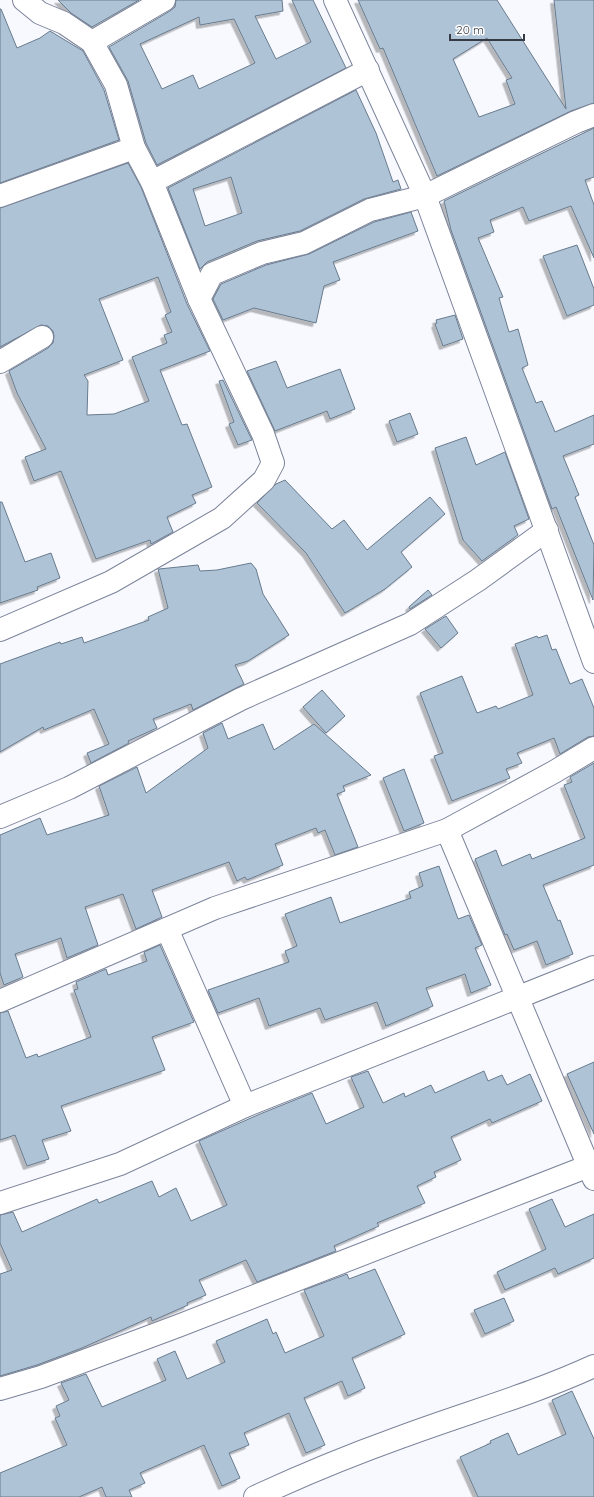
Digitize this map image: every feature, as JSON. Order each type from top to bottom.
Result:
[{"type":"street","points":[[0,630],[111,582],[222,518],[264,480],[273,463],[263,434],[199,299],[152,182],[134,148],[116,85],[92,42],[64,23],[40,13],[24,0]]},
{"type":"street","points":[[92,42],[164,0]]},
{"type":"street","points":[[335,0],[426,196],[594,662]]},
{"type":"street","points":[[152,182],[368,70]]},
{"type":"street","points":[[199,299],[212,274],[262,253],[304,243],[370,210],[426,196],[576,122],[594,115]]},
{"type":"street","points":[[0,196],[134,148]]},
{"type":"street","points":[[0,362],[42,337]]},
{"type":"street","points":[[0,817],[69,788],[241,700],[410,624],[478,580],[547,530]]},
{"type":"street","points":[[0,1001],[215,908],[447,830],[554,772],[594,748]]},
{"type":"street","points":[[0,1389],[41,1377],[592,1170],[517,998],[447,830]]},
{"type":"street","points":[[167,929],[245,1106]]},
{"type":"street","points":[[0,1203],[120,1164],[245,1106],[594,967]]},
{"type":"street","points":[[255,1497],[298,1477],[379,1445],[532,1392],[594,1366]]},
{"type":"building","points":[[58,0],[139,0],[92,27],[71,13]]},
{"type":"building","points":[[176,0],[282,0],[283,11],[255,16],[276,59],[311,42],[292,0],[313,0],[346,68],[157,165],[146,143],[128,81],[109,47],[175,7]],"holes":[[[199,17],[200,25],[234,19],[255,63],[199,89],[193,75],[162,89],[140,44]]]},
{"type":"building","points":[[358,0],[497,0],[566,109],[554,0],[594,0],[594,103],[571,111],[437,176],[383,48],[380,49]],"holes":[[[487,38],[512,78],[506,80],[515,104],[479,117],[453,59]]]},
{"type":"building","points":[[0,9],[17,48],[40,38],[50,31],[83,51],[104,90],[119,140],[0,183]]},
{"type":"building","points":[[356,90],[376,133],[393,182],[398,180],[401,189],[364,199],[300,231],[257,241],[207,262],[200,269],[168,188]],"holes":[[[231,177],[242,213],[205,226],[193,189]]]},
{"type":"building","points":[[594,128],[594,177],[585,180],[594,205],[594,258],[571,206],[529,221],[523,207],[490,220],[494,232],[478,238],[503,297],[499,298],[509,332],[518,329],[528,365],[522,368],[536,403],[542,401],[555,432],[594,415],[594,444],[563,456],[579,495],[575,497],[594,545],[593,600],[556,507],[552,509],[451,230],[444,201]]},
{"type":"building","points":[[128,163],[141,187],[187,304],[210,351],[160,370],[182,425],[187,424],[212,487],[192,495],[196,503],[167,517],[173,532],[151,544],[150,540],[96,559],[61,471],[34,481],[25,457],[46,449],[17,393],[9,371],[48,348],[53,343],[54,336],[53,331],[48,326],[41,325],[0,347],[0,208]],"holes":[[[158,277],[171,312],[165,315],[172,332],[164,335],[167,343],[132,357],[149,401],[114,414],[87,415],[88,381],[84,375],[123,360],[99,299]]]},
{"type":"building","points":[[411,212],[418,231],[333,262],[340,280],[324,286],[316,323],[254,308],[223,320],[213,299],[221,284],[266,265],[309,254],[374,222]]},
{"type":"building","points":[[577,245],[594,289],[594,305],[567,316],[543,256]]},
{"type":"building","points":[[455,315],[463,339],[443,346],[435,324],[437,323],[436,320]]},
{"type":"building","points":[[276,361],[287,388],[340,369],[355,409],[330,419],[327,411],[275,431],[247,371]]},
{"type":"building","points":[[223,380],[252,440],[238,445],[229,424],[234,422],[219,381]]},
{"type":"building","points":[[410,413],[418,434],[397,442],[389,421]]},
{"type":"building","points":[[466,437],[476,465],[505,452],[529,519],[514,526],[518,535],[482,561],[463,540],[435,448]]},
{"type":"building","points":[[285,480],[332,529],[344,520],[367,550],[430,497],[445,514],[401,552],[412,567],[385,589],[345,613],[306,553],[257,503],[276,484]]},
{"type":"building","points":[[0,502],[2,502],[25,562],[51,553],[60,578],[37,587],[38,590],[0,603]]},
{"type":"building","points":[[251,563],[256,569],[263,594],[289,635],[248,661],[235,665],[244,684],[193,710],[191,704],[153,719],[157,728],[128,741],[129,743],[91,763],[87,753],[109,744],[94,709],[44,730],[43,727],[0,752],[0,664],[60,642],[61,644],[82,637],[84,643],[149,620],[148,617],[168,608],[158,569],[198,565],[200,571],[217,570]]},
{"type":"building","points":[[428,590],[432,595],[410,609],[409,607]]},
{"type":"building","points":[[446,616],[458,633],[441,648],[425,629]]},
{"type":"building","points":[[547,635],[552,650],[556,649],[570,684],[582,679],[594,708],[594,736],[588,737],[560,754],[554,738],[517,753],[522,763],[506,769],[510,778],[452,801],[434,756],[443,753],[420,693],[462,676],[477,713],[496,706],[498,709],[533,695],[515,644],[537,636],[538,638]]},
{"type":"building","points":[[322,690],[345,716],[326,733],[303,707]]},
{"type":"building","points":[[222,723],[228,739],[263,724],[274,750],[314,724],[371,775],[343,786],[345,791],[337,794],[358,847],[335,855],[325,830],[318,833],[316,828],[275,844],[283,865],[247,880],[245,877],[237,881],[229,862],[152,890],[162,917],[136,929],[123,894],[85,907],[98,945],[67,958],[61,938],[15,954],[23,977],[4,985],[0,973],[0,835],[40,818],[47,835],[109,815],[99,786],[137,767],[146,793],[208,748],[203,733]]},
{"type":"building","points":[[594,763],[594,865],[543,885],[558,921],[560,920],[573,954],[546,965],[537,941],[514,950],[507,934],[505,935],[475,859],[496,850],[502,866],[530,854],[532,859],[585,838],[564,785],[572,782],[570,777]]},
{"type":"building","points":[[404,769],[424,823],[404,831],[383,778]]},
{"type":"building","points":[[439,866],[458,919],[469,915],[482,945],[475,948],[491,985],[471,993],[465,974],[426,988],[433,1006],[386,1026],[377,1002],[325,1020],[320,1008],[269,1026],[259,998],[218,1013],[208,990],[289,962],[285,951],[297,946],[285,914],[331,897],[340,923],[411,898],[409,892],[423,886],[419,873]]},
{"type":"building","points":[[160,945],[194,1022],[152,1037],[165,1070],[61,1106],[71,1131],[42,1140],[49,1159],[27,1166],[15,1135],[0,1140],[0,1013],[8,1011],[26,1058],[37,1054],[38,1057],[91,1037],[74,990],[78,989],[76,982],[106,969],[108,975],[147,961],[144,952]]},
{"type":"building","points":[[594,1062],[594,1134],[567,1074]]},
{"type":"building","points":[[368,1071],[383,1103],[404,1093],[405,1097],[431,1085],[435,1093],[484,1071],[488,1081],[502,1075],[507,1085],[530,1074],[542,1101],[492,1123],[490,1119],[451,1137],[461,1160],[434,1172],[436,1177],[417,1186],[425,1203],[377,1223],[379,1226],[334,1246],[336,1251],[257,1282],[246,1260],[199,1280],[206,1295],[187,1303],[188,1305],[152,1321],[151,1317],[82,1348],[37,1365],[0,1376],[0,1274],[12,1270],[0,1243],[0,1215],[13,1212],[22,1232],[97,1199],[99,1203],[152,1181],[159,1197],[176,1188],[191,1221],[227,1205],[199,1141],[312,1093],[326,1124],[364,1107],[351,1077]]},
{"type":"building","points":[[552,1199],[565,1227],[594,1214],[594,1258],[558,1274],[555,1268],[505,1290],[497,1272],[546,1249],[529,1209]]},
{"type":"building","points":[[375,1269],[405,1334],[352,1358],[365,1388],[348,1396],[342,1381],[304,1398],[325,1445],[306,1453],[289,1413],[244,1433],[249,1445],[229,1453],[240,1478],[222,1486],[204,1445],[140,1473],[145,1483],[129,1490],[132,1497],[106,1497],[102,1487],[79,1497],[0,1497],[0,1473],[67,1445],[55,1418],[60,1416],[56,1406],[69,1400],[61,1383],[86,1374],[102,1407],[166,1380],[157,1359],[175,1351],[187,1379],[225,1362],[216,1341],[267,1319],[273,1334],[276,1332],[285,1353],[324,1336],[304,1290],[347,1274],[349,1279]]},
{"type":"building","points":[[504,1298],[514,1321],[485,1334],[474,1310]]},
{"type":"building","points":[[572,1391],[594,1439],[594,1497],[478,1497],[460,1457],[491,1443],[490,1441],[508,1433],[518,1455],[566,1434],[552,1400]]}]
